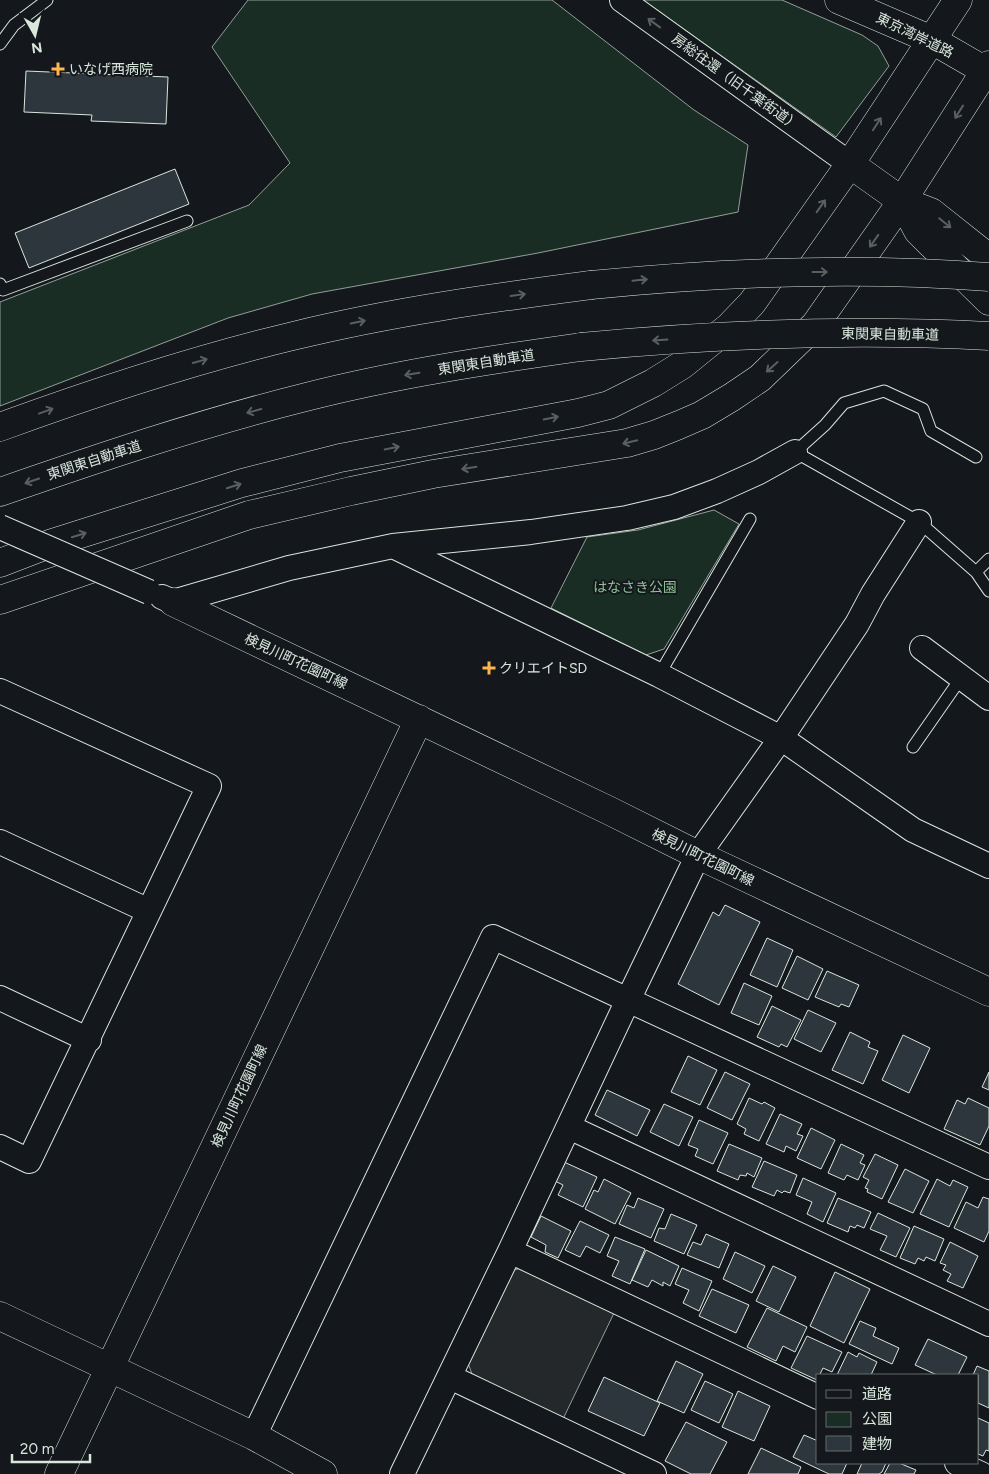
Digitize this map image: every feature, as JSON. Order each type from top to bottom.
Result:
[{"type":"main road","name":"東京湾岸道路","points":[[839,0],[932,40],[988,70]]},
{"type":"main road","points":[[0,563],[52,543],[242,483],[340,458],[578,413],[609,405],[634,394],[682,364],[729,327],[752,303],[850,164],[958,0]]},
{"type":"main road","points":[[0,600],[249,515],[433,474],[627,443],[654,435],[702,415],[760,378],[815,325],[902,201],[988,70]]},
{"type":"main road","points":[[850,164],[902,201],[932,212],[989,258]]},
{"type":"main road","points":[[902,201],[918,231],[989,301]]},
{"type":"main road","points":[[0,427],[188,364],[293,336],[415,311],[491,298],[656,279],[798,272],[942,274],[989,277]]},
{"type":"main road","name":"東関東自動車道","points":[[0,492],[206,424],[308,396],[403,376],[581,346],[798,333],[989,336]]},
{"type":"main road","name":"検見川町花園町線","points":[[161,597],[419,719],[698,855],[989,992]]},
{"type":"main road","name":"検見川町花園町線","points":[[59,1474],[419,719]]},
{"type":"main road","points":[[0,1316],[254,1436],[324,1474]]},
{"type":"street","name":"房総往還（旧千葉街道）","points":[[622,0],[850,164]]},
{"type":"street","points":[[0,526],[161,597],[393,546],[531,532],[627,518],[674,507],[717,491],[759,472],[795,452]]},
{"type":"street","points":[[402,1474],[698,855],[781,738],[857,624],[873,594],[919,522]]},
{"type":"street","points":[[393,546],[659,675],[781,738],[913,830],[989,866]]},
{"type":"street","points":[[922,648],[989,698]]},
{"type":"street","points":[[0,1147],[30,1161],[209,786],[3,696]]},
{"type":"street","points":[[0,842],[149,911]]},
{"type":"street","points":[[254,1436],[493,937],[989,1167]]},
{"type":"street","points":[[0,998],[89,1040]]},
{"type":"street","points":[[569,1127],[989,1324]]},
{"type":"street","points":[[510,1251],[816,1396]]},
{"type":"street","points":[[450,1377],[654,1474]]},
{"type":"street","points":[[959,1464],[981,1474]]},
{"type":"lane","points":[[0,44],[14,25],[47,0]]},
{"type":"lane","points":[[0,284],[2,290],[188,221]]},
{"type":"lane","points":[[976,457],[932,431],[923,409],[884,391],[844,403],[825,425],[795,452],[919,522],[976,572],[989,590]]},
{"type":"lane","points":[[659,675],[750,519]]},
{"type":"lane","points":[[976,572],[989,559]]},
{"type":"lane","points":[[913,746],[961,678]]},
{"type":"green space","points":[[248,0],[552,0],[694,110],[748,145],[738,212],[538,253],[312,294],[228,318],[0,406],[0,302],[249,205],[290,163],[212,47]]},
{"type":"green space","points":[[643,0],[782,0],[862,35],[878,46],[889,66],[836,137]]},
{"type":"green space","name":"はなさき公園","points":[[714,510],[739,524],[664,649],[646,655],[551,608],[587,537],[638,530]]},
{"type":"shaded area","points":[[521,1268],[614,1313],[563,1419],[472,1374],[468,1363],[511,1271]]},
{"type":"building","points":[[26,71],[168,77],[166,124],[91,121],[92,115],[24,112]]},
{"type":"building","points":[[175,169],[189,204],[29,268],[15,233]]},
{"type":"building","points":[[725,905],[760,922],[719,1005],[678,984],[713,912],[719,916]]},
{"type":"building","points":[[767,938],[793,950],[777,987],[750,975]]},
{"type":"building","points":[[797,956],[823,969],[808,1000],[782,988]]},
{"type":"building","points":[[827,971],[859,985],[849,1007],[841,1004],[839,1007],[815,997]]},
{"type":"building","points":[[744,983],[772,996],[759,1025],[731,1013]]},
{"type":"building","points":[[772,1006],[801,1020],[787,1047],[781,1044],[779,1047],[757,1037]]},
{"type":"building","points":[[808,1010],[836,1023],[821,1052],[794,1039]]},
{"type":"building","points":[[850,1032],[870,1042],[868,1047],[878,1051],[863,1084],[832,1070]]},
{"type":"building","points":[[903,1035],[930,1048],[909,1093],[882,1080]]},
{"type":"building","points":[[688,1056],[717,1070],[700,1105],[671,1092]]},
{"type":"building","points":[[725,1072],[750,1084],[732,1120],[707,1108]]},
{"type":"building","points":[[989,1072],[989,1090],[982,1087]]},
{"type":"building","points":[[607,1090],[650,1110],[637,1136],[595,1115]]},
{"type":"building","points":[[749,1098],[762,1104],[764,1102],[775,1108],[759,1141],[744,1134],[746,1129],[737,1124]]},
{"type":"building","points":[[968,1098],[989,1108],[989,1126],[980,1145],[944,1129],[957,1100],[965,1104]]},
{"type":"building","points":[[664,1104],[693,1117],[679,1146],[650,1132]]},
{"type":"building","points":[[780,1114],[802,1124],[797,1134],[803,1136],[796,1151],[786,1146],[784,1152],[766,1144]]},
{"type":"building","points":[[699,1120],[728,1133],[713,1164],[695,1156],[698,1149],[688,1145]]},
{"type":"building","points":[[811,1128],[835,1140],[821,1169],[797,1158]]},
{"type":"building","points":[[729,1144],[762,1158],[754,1177],[747,1173],[746,1176],[740,1175],[738,1180],[717,1171]]},
{"type":"building","points":[[841,1144],[864,1155],[860,1163],[865,1165],[858,1180],[847,1175],[844,1180],[828,1173]]},
{"type":"building","points":[[875,1154],[898,1165],[882,1199],[867,1192],[868,1189],[865,1188],[869,1180],[863,1177]]},
{"type":"building","points":[[764,1161],[797,1175],[790,1193],[784,1191],[782,1193],[777,1190],[774,1196],[752,1187]]},
{"type":"building","points":[[564,1162],[597,1177],[583,1207],[558,1195],[563,1185],[555,1181]]},
{"type":"building","points":[[905,1169],[929,1181],[913,1213],[888,1202]]},
{"type":"building","points":[[803,1178],[836,1193],[823,1222],[807,1214],[812,1202],[796,1195]]},
{"type":"building","points":[[604,1179],[631,1193],[615,1224],[585,1209],[594,1190],[598,1192]]},
{"type":"building","points":[[937,1179],[950,1186],[953,1180],[968,1187],[949,1227],[920,1214]]},
{"type":"building","points":[[983,1197],[989,1199],[989,1231],[984,1242],[954,1228],[966,1202],[978,1208]]},
{"type":"building","points":[[638,1198],[664,1209],[651,1238],[619,1224],[627,1205],[634,1208]]},
{"type":"building","points":[[838,1198],[871,1212],[864,1228],[857,1225],[855,1228],[850,1226],[848,1232],[827,1223]]},
{"type":"building","points":[[878,1213],[910,1228],[896,1257],[880,1250],[887,1236],[870,1229]]},
{"type":"building","points":[[671,1214],[697,1225],[684,1254],[654,1241],[659,1228],[665,1229]]},
{"type":"building","points":[[541,1216],[571,1231],[558,1258],[545,1252],[546,1245],[531,1237]]},
{"type":"building","points":[[580,1221],[609,1235],[600,1253],[586,1246],[580,1257],[565,1250]]},
{"type":"building","points":[[914,1226],[944,1239],[935,1261],[926,1257],[924,1261],[918,1258],[915,1264],[900,1258]]},
{"type":"building","points":[[706,1234],[729,1244],[719,1268],[687,1255],[693,1242],[701,1245]]},
{"type":"building","points":[[615,1237],[645,1249],[630,1284],[612,1276],[619,1261],[607,1256]]},
{"type":"building","points":[[950,1242],[978,1256],[963,1288],[947,1281],[951,1274],[943,1270],[946,1265],[940,1263]]},
{"type":"building","points":[[646,1250],[679,1266],[670,1286],[663,1282],[663,1286],[652,1280],[648,1287],[632,1280]]},
{"type":"building","points":[[735,1252],[765,1266],[752,1293],[723,1279]]},
{"type":"building","points":[[773,1266],[796,1277],[779,1312],[756,1301]]},
{"type":"building","points":[[682,1268],[712,1281],[699,1311],[683,1303],[689,1290],[675,1284]]},
{"type":"building","points":[[835,1272],[870,1289],[844,1343],[810,1326]]},
{"type":"building","points":[[712,1289],[749,1305],[736,1333],[699,1316]]},
{"type":"building","points":[[767,1308],[807,1327],[795,1352],[783,1346],[776,1361],[747,1347]]},
{"type":"building","points":[[860,1321],[876,1328],[873,1336],[899,1348],[892,1364],[849,1344]]},
{"type":"building","points":[[807,1336],[842,1352],[832,1372],[823,1368],[820,1374],[816,1374],[816,1380],[791,1368]]},
{"type":"building","points":[[928,1339],[967,1357],[958,1374],[935,1374],[915,1365]]},
{"type":"building","points":[[848,1352],[857,1357],[859,1353],[877,1362],[871,1374],[837,1374]]},
{"type":"building","points":[[676,1361],[703,1374],[684,1413],[657,1401]]},
{"type":"building","points":[[977,1366],[989,1371],[989,1408],[979,1403],[979,1374],[973,1374]]},
{"type":"building","points":[[604,1377],[660,1403],[644,1436],[588,1411]]},
{"type":"building","points":[[705,1381],[733,1394],[719,1423],[691,1410]]},
{"type":"building","points":[[738,1391],[770,1406],[754,1441],[722,1427]]},
{"type":"building","points":[[979,1418],[989,1423],[989,1451],[986,1450],[983,1456],[979,1454]]},
{"type":"building","points":[[686,1422],[727,1442],[710,1474],[691,1474],[665,1461]]},
{"type":"building","points":[[804,1435],[816,1440],[816,1464],[847,1464],[842,1474],[829,1474],[793,1457]]},
{"type":"building","points":[[761,1448],[801,1467],[798,1474],[748,1474]]},
{"type":"building","points":[[862,1464],[886,1464],[879,1474],[857,1474]]},
{"type":"building","points":[[889,1464],[901,1464],[916,1470],[914,1474],[884,1474]]},
{"type":"place","name":"いなげ西病院","points":[[58,69]]},
{"type":"place","name":"クリエイトSD","points":[[489,668]]}]
